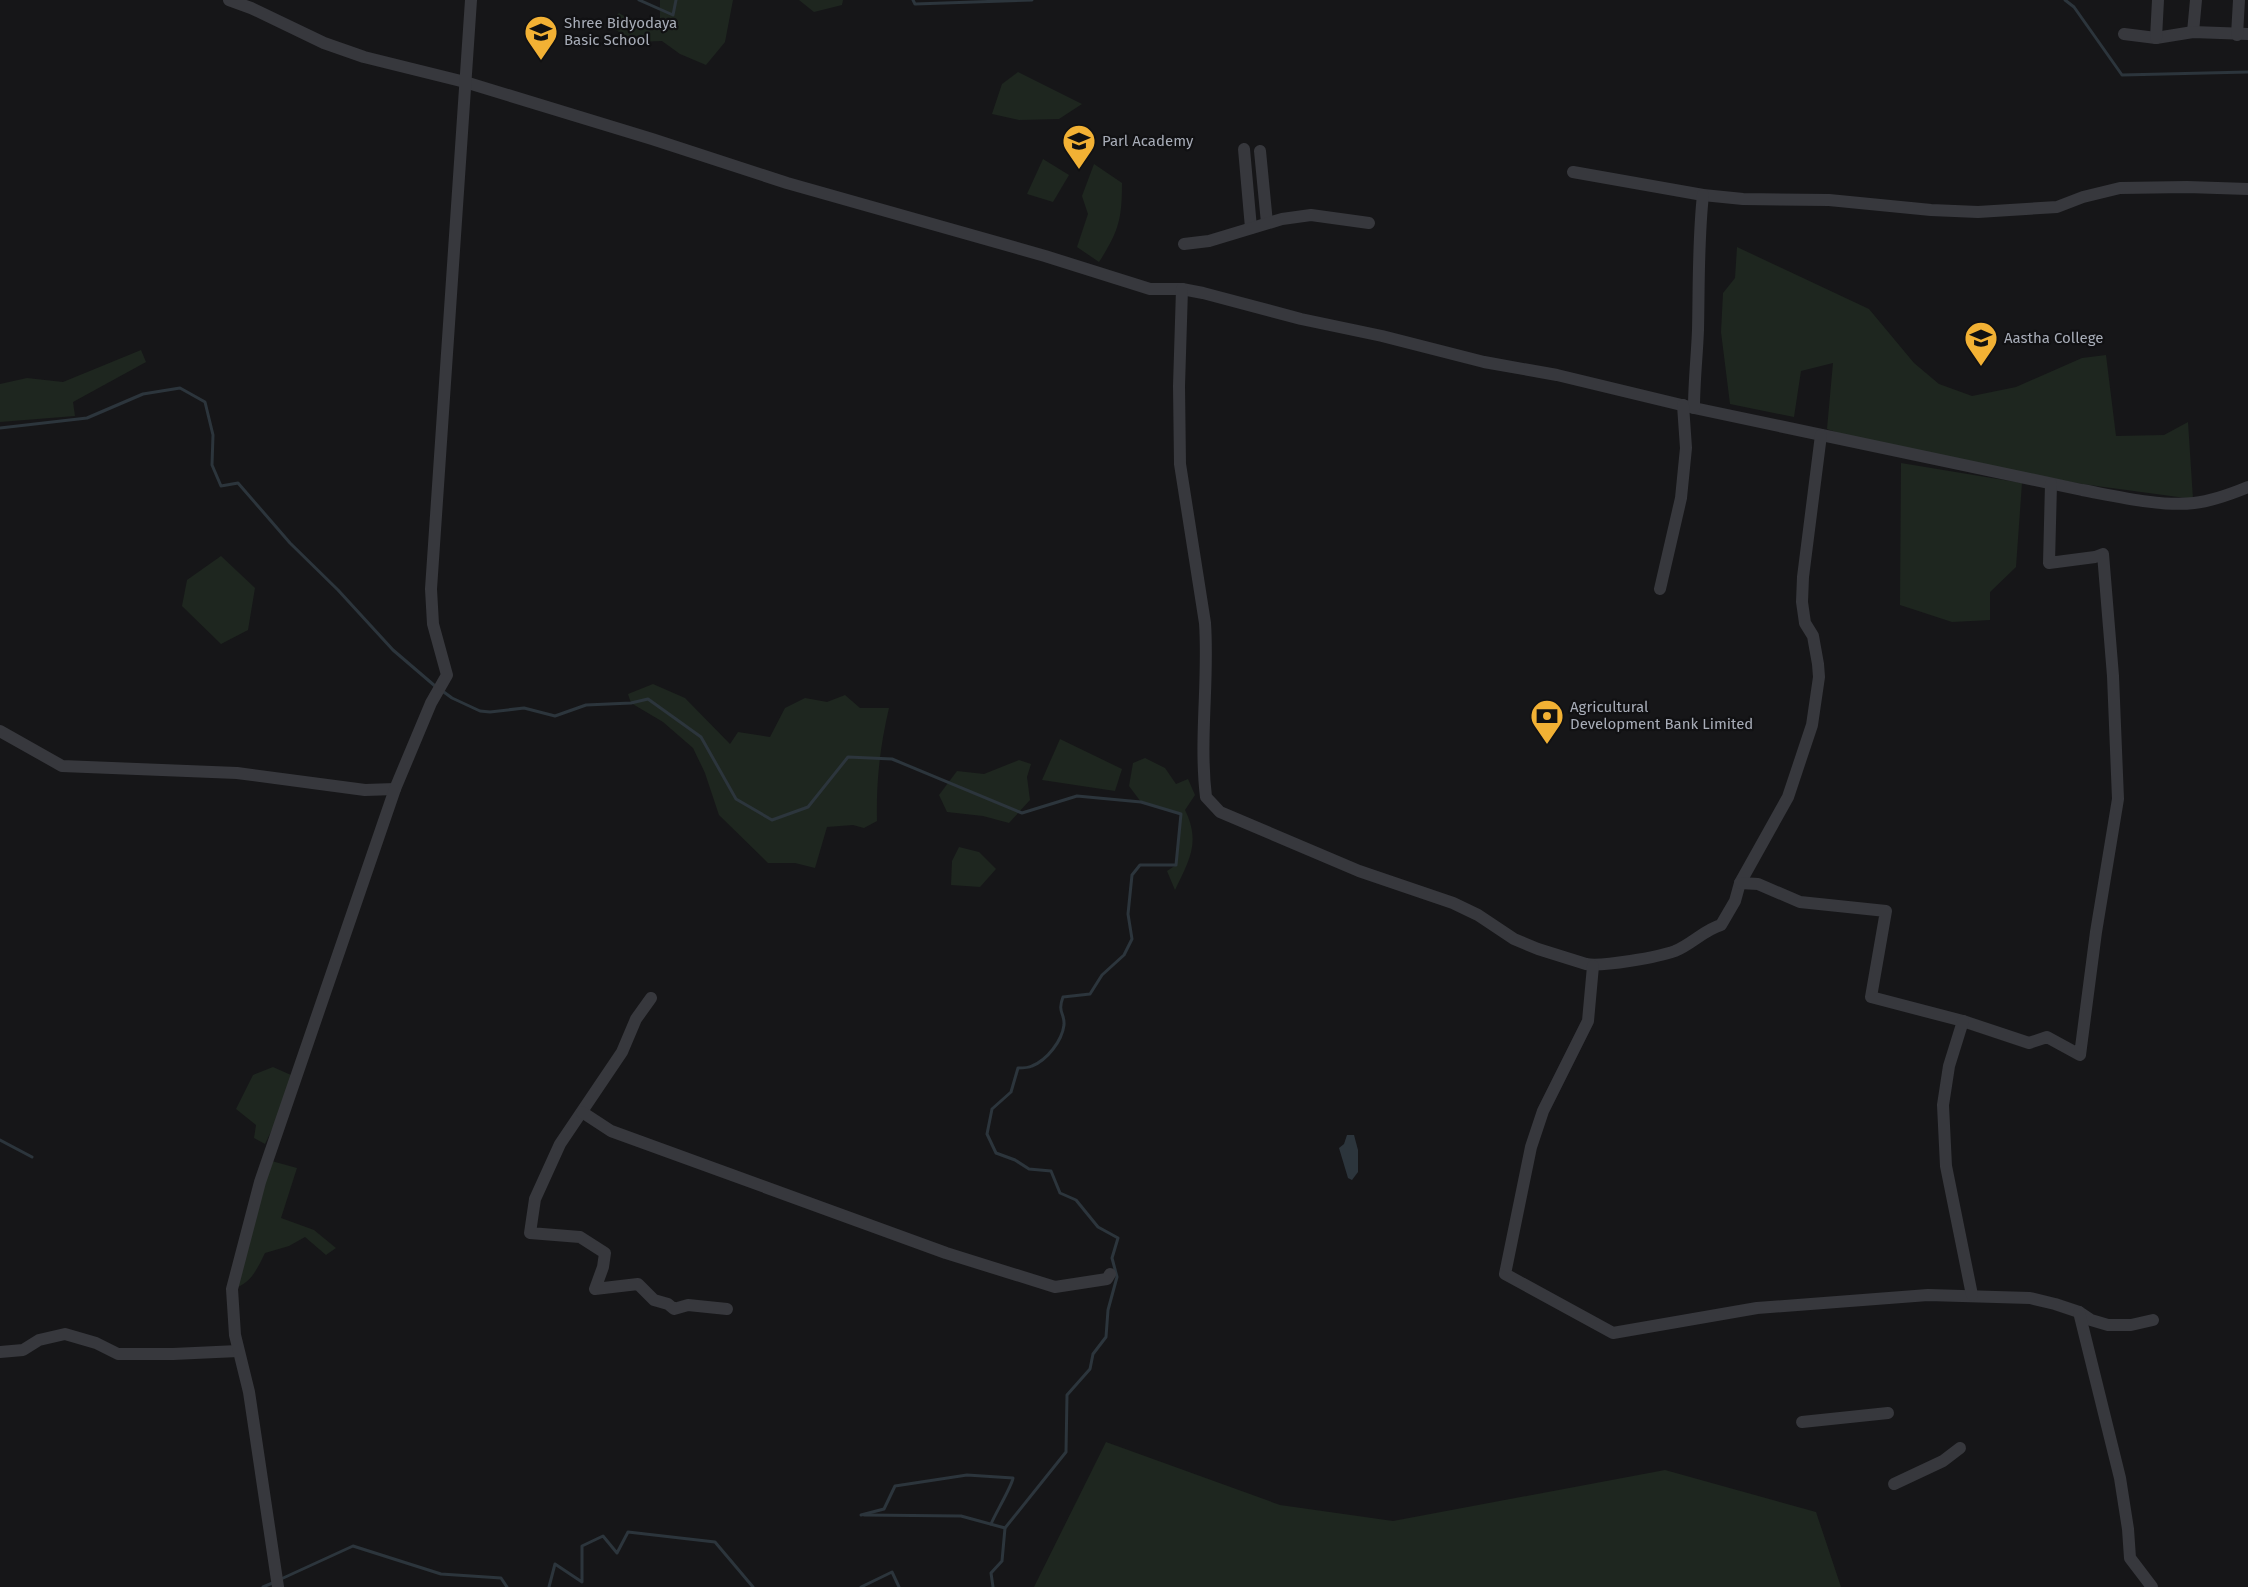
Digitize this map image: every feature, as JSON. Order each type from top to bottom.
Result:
[{"type":"street","points":[[229,0],[261,12],[324,44],[364,57],[465,82],[652,138],[787,183],[1045,256],[1150,289],[1182,290],[1485,362],[1557,375],[1821,435],[2122,497],[2194,503],[2248,488]]},
{"type":"street","points":[[277,1582],[249,1392],[238,1351],[232,1289],[260,1182],[394,789],[431,703],[447,675],[433,624],[431,589],[465,82],[471,30],[471,0]]},
{"type":"street","points":[[2156,38],[2158,0]]},
{"type":"street","points":[[2193,32],[2196,0]]},
{"type":"street","points":[[2124,34],[2156,38],[2193,32],[2243,35],[2239,0]]},
{"type":"street","points":[[1244,149],[1251,228]]},
{"type":"street","points":[[1260,151],[1268,223]]},
{"type":"street","points":[[1573,172],[1703,195],[1743,199],[1829,200],[1931,210],[1994,212],[2057,207],[2083,197],[2120,188],[2248,189]]},
{"type":"street","points":[[1660,589],[1681,498],[1703,195]]},
{"type":"street","points":[[1184,244],[1209,242],[1268,223],[1311,215],[1369,223]]},
{"type":"street","points":[[1182,290],[1179,375],[1180,464],[1207,641],[1203,748],[1206,797],[1220,812],[1359,871],[1453,903],[1478,915],[1514,939],[1529,946],[1593,966],[1675,951],[1711,928],[1721,926],[1736,902],[1740,883],[1788,797],[1812,725],[1817,698],[1819,670],[1813,636],[1805,623],[1802,602],[1803,577],[1821,435]]},
{"type":"street","points":[[1740,883],[1758,884],[1800,902],[1886,911],[1871,997],[1963,1021],[2029,1043],[2047,1037],[2080,1055],[2096,932],[2118,799],[2113,676],[2103,554],[2049,562],[2051,484]]},
{"type":"street","points":[[0,731],[63,766],[237,773],[365,790],[394,789]]},
{"type":"street","points":[[1593,966],[1588,1021],[1543,1111],[1531,1147],[1506,1274],[1613,1333],[1757,1308],[1866,1299],[1972,1295],[2030,1298],[2079,1312],[2091,1320],[2108,1325],[2131,1325],[2153,1320]]},
{"type":"street","points":[[651,998],[636,1019],[622,1052],[561,1144],[535,1199],[530,1233],[580,1237],[605,1253],[603,1267],[595,1289],[638,1284],[654,1300],[668,1304],[674,1309],[688,1305],[727,1309]]},
{"type":"street","points":[[1963,1021],[1949,1066],[1943,1105],[1946,1166],[1972,1295]]},
{"type":"street","points":[[582,1112],[611,1131],[946,1253],[1044,1284],[1055,1287],[1076,1284],[1107,1279],[1110,1274]]},
{"type":"street","points":[[2079,1312],[2120,1478],[2130,1558],[2152,1587]]},
{"type":"street","points":[[0,1352],[23,1350],[39,1340],[65,1334],[96,1343],[118,1354],[195,1354],[238,1351]]},
{"type":"street","points":[[1802,1422],[1888,1413]]},
{"type":"street","points":[[1894,1484],[1943,1461],[1960,1448]]},
{"type":"shaded area","points":[[660,0],[733,0],[725,42],[706,65],[680,54],[662,41],[636,42],[606,24],[619,13],[632,21],[660,28]]},
{"type":"shaded area","points":[[799,0],[843,0],[842,5],[814,12]]},
{"type":"shaded area","points":[[1018,72],[1082,104],[1059,119],[1019,120],[992,114],[1002,84]]},
{"type":"shaded area","points":[[1043,159],[1069,175],[1053,202],[1027,194]]},
{"type":"shaded area","points":[[1094,164],[1122,183],[1118,224],[1099,262],[1077,247],[1088,214],[1082,196]]},
{"type":"shaded area","points":[[1737,247],[1869,309],[1914,363],[1939,384],[1972,396],[2016,387],[2082,358],[2106,355],[2116,436],[2164,435],[2188,422],[2193,499],[2082,484],[1872,444],[1827,429],[1833,363],[1801,371],[1794,417],[1730,404],[1721,332],[1723,293],[1735,278]]},
{"type":"shaded area","points":[[141,350],[146,362],[73,402],[75,416],[0,422],[0,384],[27,378],[63,382]]},
{"type":"shaded area","points":[[1901,463],[2022,483],[2016,567],[1990,592],[1990,620],[1952,622],[1900,605]]},
{"type":"shaded area","points":[[221,556],[255,588],[248,630],[221,644],[182,606],[187,580]]},
{"type":"shaded area","points":[[653,684],[685,698],[730,744],[738,732],[770,737],[785,708],[805,698],[827,702],[845,695],[860,708],[889,708],[879,764],[877,821],[864,828],[853,825],[827,827],[815,868],[795,863],[768,863],[719,815],[705,773],[693,748],[663,722],[631,703],[628,694]]},
{"type":"shaded area","points":[[1060,739],[1122,769],[1115,791],[1042,780]]},
{"type":"shaded area","points":[[1145,758],[1165,768],[1176,784],[1188,779],[1195,795],[1185,810],[1190,822],[1193,842],[1189,860],[1175,890],[1167,871],[1176,865],[1181,815],[1141,802],[1129,786],[1133,763]]},
{"type":"shaded area","points":[[1019,760],[1031,764],[1027,777],[1030,800],[1009,823],[983,816],[947,812],[939,795],[957,771],[984,774]]},
{"type":"shaded area","points":[[959,847],[979,852],[996,869],[980,887],[951,885],[952,861]]},
{"type":"shaded area","points":[[273,1067],[291,1075],[283,1107],[265,1144],[254,1138],[256,1125],[236,1109],[253,1075]]},
{"type":"shaded area","points":[[1347,1135],[1354,1135],[1358,1150],[1358,1172],[1352,1180],[1348,1178],[1339,1148],[1344,1144]]},
{"type":"shaded area","points":[[268,1160],[297,1168],[281,1218],[314,1230],[336,1248],[326,1255],[305,1237],[289,1246],[265,1253],[249,1280],[232,1289]]},
{"type":"shaded area","points":[[1106,1442],[1280,1505],[1393,1521],[1665,1470],[1816,1512],[1841,1587],[1034,1587]]},
{"type":"waterway","points":[[639,0],[673,15],[676,0]]},
{"type":"waterway","points":[[913,0],[915,4],[1032,0]]},
{"type":"waterway","points":[[2065,0],[2074,7],[2122,75],[2248,72]]},
{"type":"waterway","points":[[0,428],[87,418],[143,394],[180,388],[205,402],[213,435],[212,465],[221,486],[238,483],[290,543],[338,590],[393,650],[435,686]]},
{"type":"waterway","points":[[441,690],[452,698],[480,711],[524,708],[555,716],[586,705],[631,703],[648,699],[701,737],[736,799],[772,820],[808,807],[848,757],[892,759],[1022,813],[1077,796],[1141,802],[1181,814],[1176,865],[1140,865],[1132,875],[1128,914],[1132,939],[1124,955],[1102,975],[1090,994],[1063,997],[1061,1010],[1064,1025],[1057,1043],[1038,1063],[1018,1068],[1011,1092],[992,1109],[987,1134],[996,1153],[1015,1160],[1029,1169],[1051,1171],[1060,1193],[1076,1200],[1098,1227],[1118,1238],[1112,1258],[1117,1277],[1108,1310],[1106,1337],[1093,1354],[1090,1369],[1067,1395],[1066,1452],[1005,1528],[1002,1561],[991,1573],[993,1587]]},
{"type":"waterway","points":[[0,1140],[32,1157]]},
{"type":"waterway","points":[[861,1515],[884,1509],[895,1486],[967,1475],[1013,1478],[991,1524]]},
{"type":"waterway","points":[[864,1515],[961,1516],[1005,1528]]},
{"type":"waterway","points":[[549,1587],[555,1564],[582,1582],[582,1546],[603,1536],[617,1553],[628,1532],[715,1542],[753,1587]]},
{"type":"waterway","points":[[281,1579],[353,1546],[441,1574],[501,1578],[507,1587]]},
{"type":"waterway","points":[[861,1587],[892,1572],[899,1587]]},
{"type":"waterway","points":[[263,1587],[275,1582]]},
{"type":"place","name":"Shree Bidyodaya Basic School","points":[[541,61]]},
{"type":"place","name":"Parl Academy","points":[[1079,170]]},
{"type":"place","name":"Aastha College","points":[[1981,367]]},
{"type":"place","name":"Agricultural Development Bank Limited","points":[[1547,745]]}]
